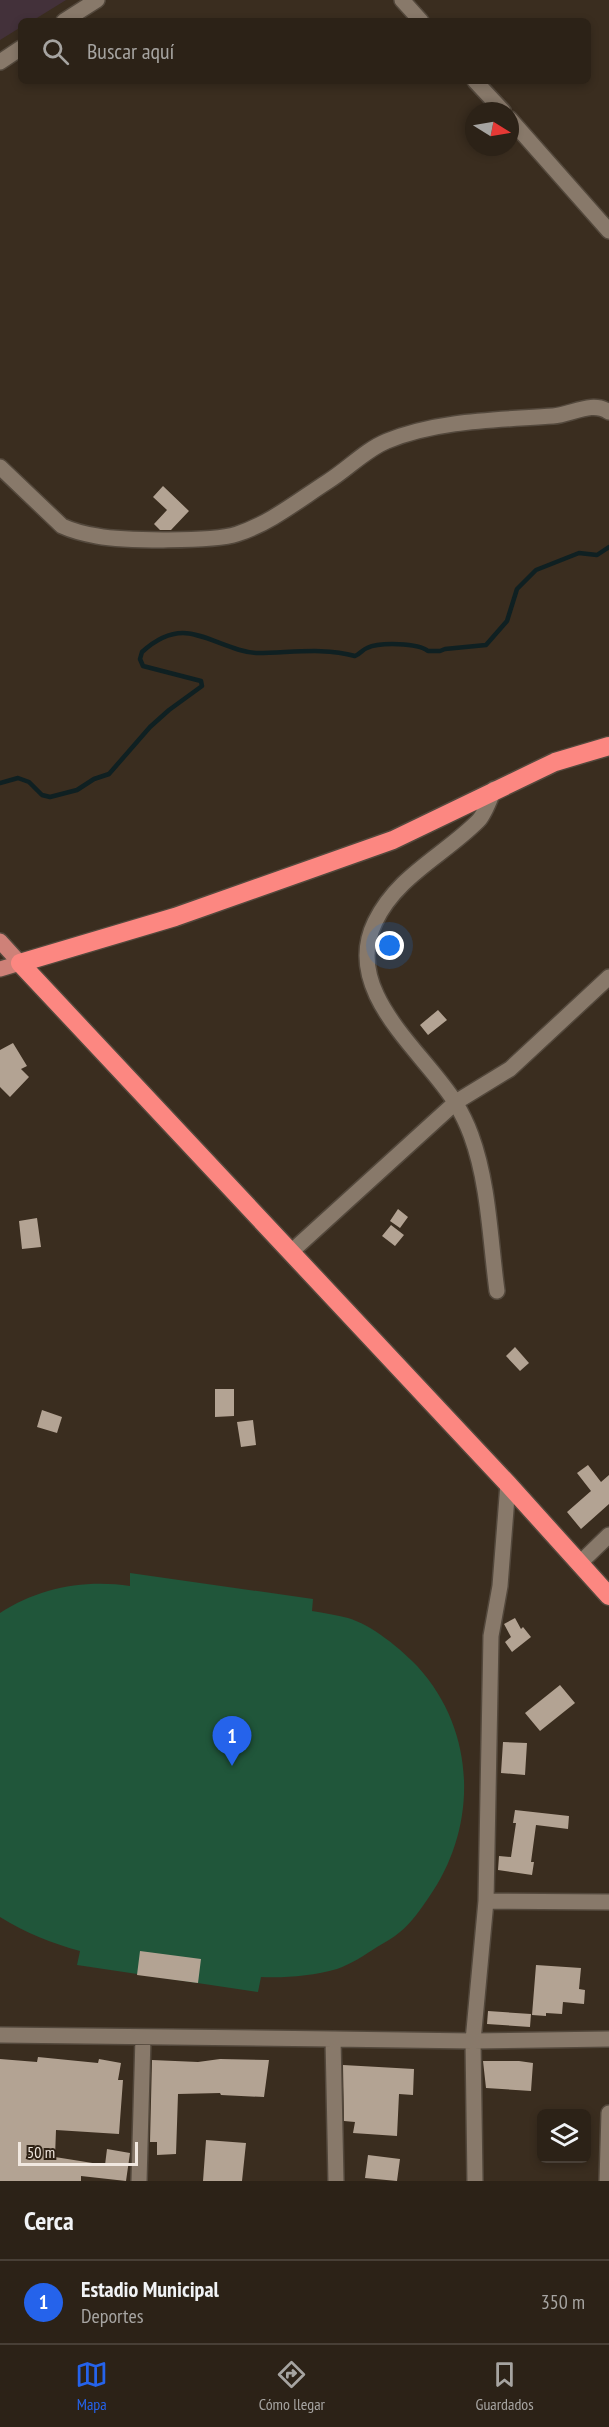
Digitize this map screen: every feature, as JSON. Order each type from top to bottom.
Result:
[{"type":"highway","points":[[609,746],[555,762],[494,789],[393,840],[175,917],[20,963],[508,1484],[609,1596]]},
{"type":"main road","points":[[0,941],[20,963],[0,969]]},
{"type":"street","points":[[69,18],[98,0]]},
{"type":"street","points":[[402,0],[418,18]]},
{"type":"street","points":[[0,62],[18,50]]},
{"type":"street","points":[[478,84],[495,102]]},
{"type":"street","points":[[519,129],[609,231]]},
{"type":"street","points":[[0,467],[62,526],[74,531],[99,537],[223,538],[260,524],[331,480],[384,442],[408,433],[469,423],[564,415],[590,407],[598,407],[609,412]]},
{"type":"street","points":[[494,789],[480,820],[409,877],[387,899],[374,924],[368,950],[370,977],[377,997],[392,1022],[456,1102],[471,1136],[483,1180],[497,1291]]},
{"type":"street","points":[[291,1252],[456,1102],[510,1069],[609,977]]},
{"type":"street","points":[[475,2181],[473,2041],[486,1901],[491,1636],[500,1586],[508,1484]]},
{"type":"street","points":[[580,1563],[609,1535]]},
{"type":"street","points":[[486,1901],[609,1902]]},
{"type":"street","points":[[0,2035],[473,2041],[609,2039]]},
{"type":"street","points":[[139,2181],[143,2037]]},
{"type":"street","points":[[333,2039],[336,2181]]},
{"type":"street","points":[[607,2181],[609,2113]]},
{"type":"shaded area","points":[[0,0],[66,0],[37,18],[18,18],[18,29],[0,40]]},
{"type":"green space","points":[[130,1573],[313,1599],[312,1611],[344,1617],[367,1626],[386,1638],[418,1667],[437,1693],[452,1721],[460,1750],[464,1780],[463,1811],[456,1841],[445,1870],[419,1911],[397,1934],[358,1959],[337,1969],[299,1976],[261,1977],[258,1992],[77,1965],[80,1951],[39,1937],[0,1917],[0,1613],[30,1597],[62,1588],[96,1584],[130,1586]]},
{"type":"building","points":[[163,486],[189,511],[171,530],[160,530],[154,524],[167,510],[153,497]]},
{"type":"building","points":[[438,1010],[447,1020],[428,1035],[420,1025]]},
{"type":"building","points":[[13,1043],[27,1066],[21,1069],[29,1077],[10,1097],[0,1087],[0,1050]]},
{"type":"building","points":[[398,1209],[408,1217],[400,1228],[390,1221]]},
{"type":"building","points":[[37,1218],[41,1247],[22,1249],[19,1221]]},
{"type":"building","points":[[391,1225],[404,1235],[395,1246],[382,1236]]},
{"type":"building","points":[[515,1347],[529,1363],[520,1371],[506,1356]]},
{"type":"building","points":[[215,1389],[234,1389],[234,1416],[215,1417]]},
{"type":"building","points":[[42,1410],[62,1417],[57,1433],[37,1427]]},
{"type":"building","points":[[253,1420],[256,1445],[241,1447],[237,1422]]},
{"type":"building","points":[[588,1465],[601,1482],[609,1475],[609,1504],[581,1529],[567,1512],[591,1491],[577,1473]]},
{"type":"building","points":[[515,1618],[521,1629],[523,1627],[531,1637],[512,1652],[505,1642],[511,1637],[504,1624]]},
{"type":"building","points":[[560,1685],[575,1703],[540,1731],[525,1713]]},
{"type":"building","points":[[503,1742],[527,1743],[525,1775],[501,1773]]},
{"type":"building","points":[[515,1810],[569,1816],[568,1829],[536,1825],[531,1862],[534,1862],[532,1875],[498,1870],[499,1856],[511,1857],[516,1823],[513,1823]]},
{"type":"building","points":[[140,1951],[201,1959],[198,1983],[137,1975]]},
{"type":"building","points":[[536,1965],[581,1968],[579,1989],[585,1990],[584,2004],[563,2002],[562,2014],[532,2015]]},
{"type":"building","points":[[488,2011],[531,2014],[530,2027],[487,2024]]},
{"type":"building","points":[[38,2057],[98,2063],[99,2059],[121,2063],[118,2080],[123,2080],[119,2134],[56,2130],[55,2157],[105,2165],[107,2149],[130,2153],[126,2181],[81,2176],[81,2181],[0,2181],[0,2059],[37,2062]]},
{"type":"building","points":[[220,2059],[269,2060],[264,2097],[221,2095],[220,2093],[178,2094],[176,2154],[157,2155],[157,2142],[150,2142],[152,2060],[198,2062]]},
{"type":"building","points":[[483,2061],[533,2063],[531,2091],[486,2088]]},
{"type":"building","points":[[343,2065],[414,2069],[413,2095],[399,2094],[397,2136],[353,2133],[355,2122],[344,2121]]},
{"type":"building","points":[[206,2140],[246,2143],[242,2181],[203,2181]]},
{"type":"building","points":[[368,2155],[400,2159],[397,2181],[365,2178]]},
{"type":"waterway","points":[[0,783],[18,778],[29,782],[42,795],[50,797],[77,790],[94,779],[109,774],[150,727],[202,686],[201,681],[143,666],[140,659],[142,652],[166,636],[177,633],[192,634],[239,650],[258,653],[319,651],[355,656],[367,648],[381,645],[416,646],[428,651],[486,645],[507,621],[517,589],[536,570],[579,553],[597,555],[609,547]]},
{"type":"place","name":"Estadio Municipal","points":[[232,1766]]}]
